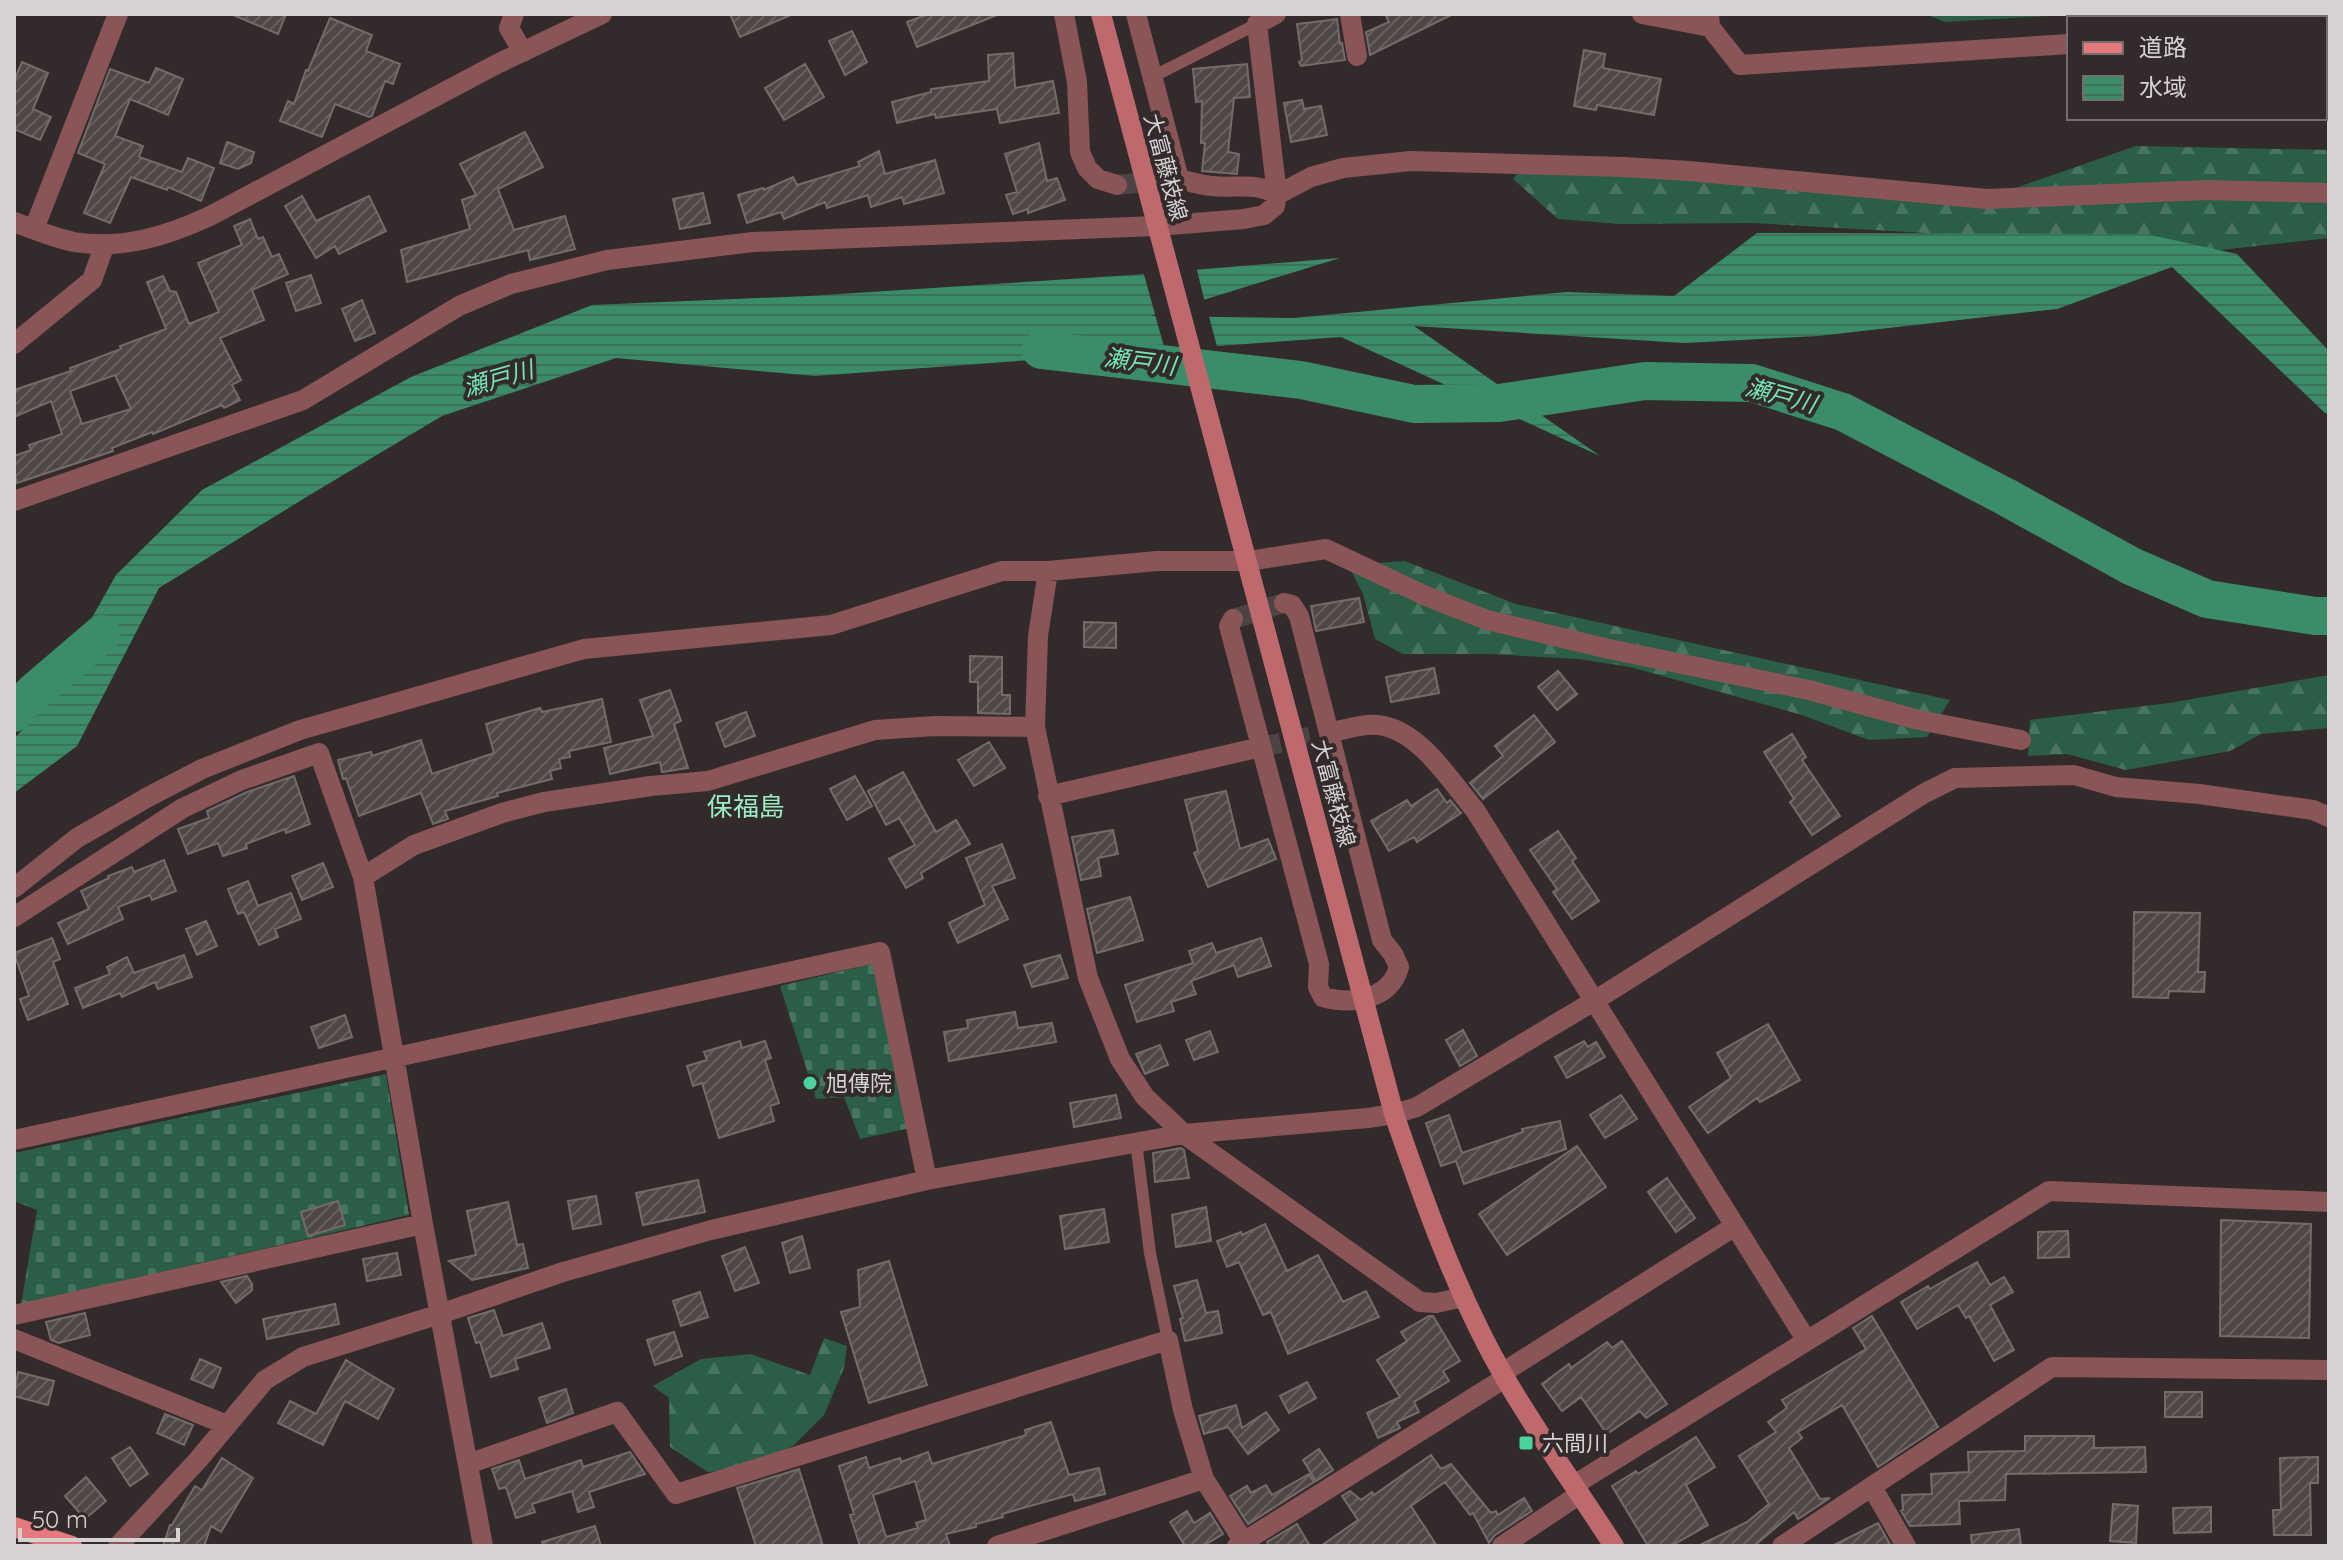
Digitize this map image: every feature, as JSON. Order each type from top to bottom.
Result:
[{"type":"main road","name":"大富藤枝線","points":[[1101,14],[1394,1114],[1428,1215],[1503,1375],[1614,1546]]},
{"type":"main road","points":[[14,1527],[72,1546]]},
{"type":"street","points":[[34,229],[118,14]]},
{"type":"street","points":[[514,14],[509,28],[523,52]]},
{"type":"street","points":[[14,222],[74,242],[105,244],[146,240],[176,232],[602,14]]},
{"type":"street","points":[[1064,14],[1077,82],[1080,152],[1087,168],[1098,179],[1117,185]]},
{"type":"street","points":[[1136,14],[1179,179],[1210,186],[1254,185],[1277,195]]},
{"type":"street","points":[[1350,14],[1357,56]]},
{"type":"street","points":[[1642,14],[1710,21],[1740,65],[2067,44]]},
{"type":"street","points":[[14,501],[303,400],[459,306],[511,284],[607,260],[753,242],[1159,235],[1264,215],[1275,206],[1277,195],[1267,18]]},
{"type":"street","points":[[1277,195],[1311,177],[1343,168],[1411,161],[1689,171],[1987,199],[2206,190],[2329,193]]},
{"type":"street","points":[[14,344],[92,280],[105,244]]},
{"type":"street","points":[[14,888],[77,838],[202,769],[300,730],[584,649],[831,625],[1002,571],[1048,571],[1245,553],[1326,549],[1426,596],[1487,620],[1609,649],[1809,690],[1919,720],[2021,740]]},
{"type":"street","points":[[1048,571],[1038,636],[1035,727],[1088,978],[1120,1059],[1145,1097],[1184,1134],[1420,1302],[1436,1303],[1464,1297]]},
{"type":"street","points":[[1233,619],[1229,626],[1319,964],[1318,987],[1323,997],[1364,1000],[1387,988],[1396,978],[1399,967],[1382,940],[1299,616],[1292,605],[1284,603]]},
{"type":"street","points":[[1329,733],[1362,725],[1383,726],[1401,732],[1423,748],[1475,810],[1807,1341]]},
{"type":"street","points":[[363,877],[414,845],[502,813],[544,802],[708,781],[875,730],[935,726],[1035,727]]},
{"type":"street","points":[[1048,796],[1261,747]]},
{"type":"street","points":[[14,917],[183,808],[242,780],[319,753],[363,877],[483,1546]]},
{"type":"street","points":[[118,1546],[198,1460],[265,1380],[303,1357],[563,1272],[711,1230],[927,1180],[1184,1134],[1368,1118],[1417,1107],[1594,1001],[1923,794],[1955,778],[2074,775],[2116,787],[2199,794],[2313,810],[2329,817]]},
{"type":"street","points":[[14,1140],[880,952],[927,1180]]},
{"type":"street","points":[[1502,1546],[1577,1490],[1807,1341],[2049,1191],[2329,1202]]},
{"type":"street","points":[[14,1315],[423,1224]]},
{"type":"street","points":[[468,1464],[617,1412],[676,1494],[1168,1340],[1183,1410],[1204,1479],[1241,1544],[1735,1226]]},
{"type":"street","points":[[14,1339],[227,1425]]},
{"type":"street","points":[[1782,1546],[2052,1367],[2329,1370]]},
{"type":"street","points":[[997,1546],[1204,1479]]},
{"type":"street","points":[[1872,1487],[1906,1546]]},
{"type":"lane","points":[[1152,77],[1267,18]]},
{"type":"lane","points":[[1136,1142],[1150,1253],[1168,1340]]},
{"type":"green space","points":[[1925,14],[2083,14],[1945,22]]},
{"type":"green space","points":[[2177,14],[2277,14],[2275,16],[2174,16]]},
{"type":"green space","points":[[2136,146],[2329,150],[2329,238],[2220,250],[1752,223],[1620,224],[1558,219],[1513,179],[1519,171],[2007,191]]},
{"type":"green space","points":[[1405,561],[1516,604],[1950,700],[1927,737],[1869,740],[1802,715],[1630,667],[1579,659],[1489,654],[1403,654],[1375,639],[1363,594],[1348,565]]},
{"type":"green space","points":[[2329,675],[2329,728],[2261,734],[2230,751],[2126,770],[2067,754],[2028,756],[2030,720],[2169,703]]},
{"type":"green space","points":[[874,963],[910,1128],[860,1139],[844,1097],[816,1099],[780,986]]},
{"type":"green space","points":[[386,1074],[409,1215],[21,1305],[37,1210],[14,1201],[14,1153]]},
{"type":"green space","points":[[824,1338],[847,1346],[844,1368],[824,1415],[794,1445],[749,1468],[708,1472],[670,1447],[669,1398],[653,1386],[701,1359],[751,1354],[810,1375]]},
{"type":"water","points":[[1757,233],[2146,234],[2237,254],[2329,351],[2329,414],[2172,267],[2057,309],[1818,336],[1684,343],[1414,326],[1600,456],[1341,337],[815,376],[616,358],[442,416],[159,588],[77,746],[14,793],[14,738],[36,717],[116,575],[202,490],[411,377],[592,305],[809,296],[1340,258],[1151,316],[1294,318],[1567,292],[1674,296]]},
{"type":"pier","points":[[1196,266],[1205,303],[1173,313],[1208,313],[1218,350],[1166,354],[1143,271]]},
{"type":"building","points":[[231,14],[286,14],[278,34]]},
{"type":"building","points":[[730,14],[793,14],[740,37]]},
{"type":"building","points":[[928,14],[997,15],[917,47],[907,22]]},
{"type":"building","points":[[1385,14],[1453,14],[1370,55],[1366,32],[1389,22]]},
{"type":"building","points":[[330,18],[372,35],[366,51],[400,64],[393,84],[385,81],[372,116],[335,104],[322,137],[280,121],[288,101],[294,104]]},
{"type":"building","points":[[1337,19],[1345,60],[1301,66],[1297,24]]},
{"type":"building","points":[[852,31],[867,62],[845,75],[829,41]]},
{"type":"building","points":[[1584,50],[1605,54],[1603,68],[1661,79],[1654,115],[1597,105],[1596,110],[1574,106]]},
{"type":"building","points":[[1013,53],[1015,88],[1053,81],[1059,113],[1000,123],[997,109],[936,118],[935,114],[897,123],[892,102],[931,92],[931,89],[989,81],[988,55]]},
{"type":"building","points":[[22,62],[48,73],[33,109],[51,117],[40,140],[14,129],[14,81]]},
{"type":"building","points":[[805,64],[824,97],[784,120],[765,88]]},
{"type":"building","points":[[1247,64],[1250,97],[1234,98],[1228,152],[1239,154],[1237,174],[1202,171],[1205,143],[1201,143],[1202,101],[1196,102],[1193,69]]},
{"type":"building","points":[[156,68],[183,79],[168,115],[130,99],[115,136],[143,146],[139,157],[182,172],[188,158],[214,168],[201,201],[168,187],[167,190],[131,177],[110,223],[84,213],[105,164],[78,153],[110,69],[149,83]]},
{"type":"building","points":[[1302,100],[1304,109],[1321,106],[1327,135],[1291,142],[1284,103]]},
{"type":"building","points":[[525,132],[543,167],[498,189],[514,230],[565,216],[575,249],[530,260],[528,250],[407,282],[401,250],[470,229],[462,200],[476,195],[460,164]]},
{"type":"building","points":[[227,142],[254,152],[251,163],[238,169],[220,163]]},
{"type":"building","points":[[1039,143],[1047,181],[1057,178],[1065,200],[1028,213],[1028,209],[1013,214],[1006,195],[1017,192],[1005,154]]},
{"type":"building","points":[[879,151],[885,174],[935,160],[944,193],[904,204],[902,197],[871,207],[868,195],[827,208],[825,202],[784,219],[781,212],[747,223],[738,195],[764,190],[793,177],[797,185],[860,166],[858,162]]},
{"type":"building","points":[[703,193],[710,223],[680,229],[673,199]]},
{"type":"building","points":[[302,196],[316,221],[369,196],[386,231],[339,254],[335,246],[316,258],[285,206]]},
{"type":"building","points":[[250,219],[258,239],[263,237],[272,257],[279,254],[288,274],[252,290],[264,320],[220,338],[241,380],[232,385],[240,400],[112,448],[113,451],[17,483],[14,456],[31,450],[29,445],[62,434],[51,401],[14,417],[14,390],[71,371],[70,368],[166,329],[147,282],[163,276],[170,291],[176,292],[189,324],[219,312],[198,263],[242,245],[234,226]],"holes":[[[115,375],[131,409],[82,424],[70,391]]]},
{"type":"building","points":[[311,275],[321,303],[296,311],[286,283]]},
{"type":"building","points":[[362,300],[375,333],[355,341],[342,309]]},
{"type":"building","points":[[1359,598],[1364,622],[1316,631],[1311,606]]},
{"type":"building","points":[[1084,622],[1116,623],[1116,648],[1084,647]]},
{"type":"building","points":[[970,656],[1002,657],[1002,695],[1010,695],[1010,714],[978,713],[978,682],[970,682]]},
{"type":"building","points":[[1434,668],[1439,693],[1391,702],[1386,677]]},
{"type":"building","points":[[1558,671],[1577,694],[1557,710],[1538,687]]},
{"type":"building","points":[[670,690],[681,721],[674,724],[688,768],[662,772],[660,762],[610,774],[604,748],[653,736],[640,700]]},
{"type":"building","points":[[602,699],[611,742],[569,751],[570,757],[559,759],[561,768],[550,771],[552,779],[445,811],[448,819],[433,824],[421,793],[359,816],[346,778],[343,779],[338,760],[371,752],[372,756],[421,740],[432,774],[494,753],[486,724],[540,708],[542,712]]},
{"type":"building","points":[[746,712],[755,736],[725,747],[716,723]]},
{"type":"building","points":[[1534,715],[1555,742],[1483,799],[1470,783],[1503,756],[1495,746]]},
{"type":"building","points":[[1792,734],[1806,757],[1802,760],[1840,816],[1812,835],[1790,802],[1794,799],[1764,752]]},
{"type":"building","points":[[989,742],[1005,768],[974,786],[958,760]]},
{"type":"building","points":[[903,772],[936,832],[956,820],[970,844],[921,873],[923,878],[906,888],[889,859],[915,845],[899,818],[886,825],[868,791]]},
{"type":"building","points":[[294,776],[310,824],[286,833],[285,829],[223,856],[218,843],[188,854],[178,829],[209,818],[207,811],[247,792]]},
{"type":"building","points":[[855,776],[872,806],[847,820],[830,789]]},
{"type":"building","points":[[1437,789],[1447,803],[1450,800],[1461,813],[1417,842],[1414,837],[1389,851],[1371,821],[1407,800],[1411,806]]},
{"type":"building","points":[[1226,791],[1240,849],[1268,839],[1276,859],[1208,887],[1194,853],[1198,851],[1185,800]]},
{"type":"building","points":[[1113,830],[1118,854],[1098,858],[1101,876],[1081,880],[1072,837]]},
{"type":"building","points":[[1558,831],[1576,858],[1572,861],[1599,901],[1572,919],[1553,892],[1557,889],[1530,850]]},
{"type":"building","points":[[1002,844],[1015,878],[992,886],[1008,919],[958,943],[949,923],[985,905],[966,858]]},
{"type":"building","points":[[164,860],[176,891],[152,900],[150,895],[118,907],[123,919],[68,944],[58,923],[89,909],[81,891],[132,867],[134,872]]},
{"type":"building","points":[[323,863],[333,887],[302,900],[292,876]]},
{"type":"building","points":[[248,881],[258,906],[291,893],[301,919],[275,929],[278,937],[259,945],[244,912],[238,914],[228,889]]},
{"type":"building","points":[[1130,897],[1143,940],[1097,953],[1087,909]]},
{"type":"building","points":[[2134,912],[2200,913],[2198,972],[2205,972],[2204,992],[2169,991],[2168,998],[2133,997]]},
{"type":"building","points":[[206,921],[217,946],[197,955],[186,929]]},
{"type":"building","points":[[52,938],[60,959],[53,962],[68,1004],[28,1020],[20,999],[29,996],[14,953]]},
{"type":"building","points":[[1261,938],[1271,966],[1238,977],[1234,965],[1191,981],[1196,994],[1171,1002],[1174,1011],[1137,1022],[1125,985],[1193,963],[1189,951],[1212,943],[1216,953]]},
{"type":"building","points":[[184,955],[192,977],[158,989],[155,982],[122,997],[120,993],[83,1008],[75,988],[110,974],[107,967],[127,957],[134,973]]},
{"type":"building","points":[[1060,955],[1068,978],[1032,987],[1024,965]]},
{"type":"building","points":[[1015,1012],[1018,1028],[1052,1023],[1056,1042],[949,1061],[944,1032],[968,1028],[967,1020]]},
{"type":"building","points":[[345,1015],[352,1037],[319,1048],[311,1027]]},
{"type":"building","points":[[1768,1024],[1800,1080],[1760,1102],[1757,1098],[1708,1133],[1689,1107],[1731,1078],[1717,1053]]},
{"type":"building","points":[[1463,1030],[1477,1056],[1460,1066],[1446,1040]]},
{"type":"building","points":[[1210,1031],[1218,1052],[1194,1060],[1186,1040]]},
{"type":"building","points":[[740,1041],[742,1048],[765,1041],[771,1058],[765,1060],[779,1103],[770,1106],[774,1121],[719,1138],[702,1083],[693,1086],[687,1066],[707,1060],[704,1052]]},
{"type":"building","points":[[1584,1041],[1588,1047],[1596,1042],[1605,1057],[1567,1078],[1555,1057]]},
{"type":"building","points":[[1160,1045],[1168,1065],[1145,1074],[1136,1054]]},
{"type":"building","points":[[1116,1095],[1121,1118],[1074,1127],[1070,1103]]},
{"type":"building","points":[[1621,1095],[1637,1119],[1605,1138],[1590,1115]]},
{"type":"building","points":[[1449,1115],[1462,1153],[1523,1132],[1522,1129],[1560,1121],[1566,1149],[1464,1184],[1456,1161],[1441,1166],[1426,1123]]},
{"type":"building","points":[[1577,1146],[1606,1187],[1507,1255],[1479,1214]]},
{"type":"building","points":[[1181,1148],[1189,1178],[1155,1182],[1153,1153]]},
{"type":"building","points":[[1667,1178],[1695,1218],[1676,1232],[1648,1192]]},
{"type":"building","points":[[698,1180],[705,1212],[643,1225],[636,1193]]},
{"type":"building","points":[[596,1196],[601,1224],[573,1229],[568,1201]]},
{"type":"building","points":[[338,1201],[345,1225],[308,1236],[301,1212]]},
{"type":"building","points":[[508,1202],[517,1245],[523,1244],[528,1268],[472,1280],[449,1261],[476,1255],[467,1211]]},
{"type":"building","points":[[1206,1207],[1211,1241],[1176,1247],[1172,1215]]},
{"type":"building","points":[[1104,1209],[1109,1242],[1065,1249],[1060,1216]]},
{"type":"building","points":[[2221,1220],[2311,1224],[2309,1338],[2220,1336]]},
{"type":"building","points":[[1265,1224],[1287,1271],[1318,1255],[1343,1302],[1366,1291],[1379,1317],[1288,1354],[1271,1312],[1263,1315],[1239,1262],[1227,1267],[1217,1241],[1241,1232],[1242,1235]]},
{"type":"building","points":[[2068,1231],[2069,1257],[2038,1258],[2038,1232]]},
{"type":"building","points":[[802,1236],[810,1268],[790,1273],[782,1243]]},
{"type":"building","points":[[745,1247],[759,1283],[735,1291],[722,1256]]},
{"type":"building","points":[[397,1253],[401,1275],[367,1281],[363,1259]]},
{"type":"building","points":[[889,1261],[927,1385],[869,1403],[841,1312],[860,1307],[858,1270]]},
{"type":"building","points":[[1977,1262],[1990,1285],[2004,1277],[2013,1292],[1990,1305],[2014,1350],[1994,1361],[1969,1316],[1966,1318],[1958,1305],[1917,1329],[1901,1302]]},
{"type":"building","points":[[247,1276],[252,1290],[236,1303],[221,1282]]},
{"type":"building","points":[[1197,1280],[1206,1313],[1218,1311],[1222,1333],[1185,1341],[1180,1319],[1183,1318],[1174,1286]]},
{"type":"building","points":[[700,1292],[708,1317],[681,1326],[673,1301]]},
{"type":"building","points":[[335,1304],[339,1324],[267,1339],[263,1319]]},
{"type":"building","points":[[494,1310],[503,1336],[542,1323],[550,1348],[515,1359],[518,1369],[491,1377],[480,1342],[476,1343],[468,1318]]},
{"type":"building","points":[[85,1313],[90,1335],[59,1343],[51,1340],[46,1322]]},
{"type":"building","points":[[1433,1316],[1460,1361],[1443,1371],[1449,1381],[1414,1402],[1419,1412],[1397,1422],[1400,1428],[1378,1438],[1367,1413],[1400,1397],[1377,1360],[1407,1341],[1401,1332]]},
{"type":"building","points":[[1872,1316],[1938,1427],[1878,1467],[1842,1405],[1798,1432],[1802,1438],[1789,1448],[1820,1499],[1830,1498],[1798,1519],[1794,1512],[1754,1546],[1698,1546],[1747,1522],[1769,1504],[1739,1456],[1776,1432],[1768,1422],[1787,1408],[1782,1400],[1866,1349],[1853,1328]]},
{"type":"building","points":[[674,1332],[682,1356],[655,1365],[647,1340]]},
{"type":"building","points":[[1622,1341],[1667,1404],[1646,1418],[1640,1411],[1607,1434],[1581,1397],[1562,1411],[1542,1384],[1607,1342],[1612,1348]]},
{"type":"building","points":[[200,1359],[221,1368],[213,1388],[191,1379]]},
{"type":"building","points":[[346,1360],[394,1389],[378,1419],[345,1401],[323,1445],[278,1423],[290,1401],[316,1414]]},
{"type":"building","points":[[18,1372],[54,1381],[48,1405],[14,1396]]},
{"type":"building","points":[[1307,1382],[1316,1398],[1289,1413],[1280,1396]]},
{"type":"building","points":[[566,1389],[573,1413],[547,1423],[539,1398]]},
{"type":"building","points":[[2165,1392],[2202,1392],[2202,1417],[2165,1417]]},
{"type":"building","points":[[1236,1405],[1242,1428],[1266,1412],[1279,1430],[1248,1454],[1228,1427],[1204,1434],[1199,1416]]},
{"type":"building","points":[[165,1414],[193,1425],[184,1445],[157,1433]]},
{"type":"building","points":[[1051,1422],[1069,1475],[1099,1468],[1105,1494],[1075,1501],[1073,1494],[1002,1514],[1003,1517],[976,1524],[976,1527],[946,1534],[950,1546],[860,1546],[839,1466],[866,1457],[869,1468],[900,1458],[901,1462],[928,1452],[932,1464],[1026,1435],[1025,1430]],"holes":[[[915,1481],[926,1520],[916,1523],[918,1528],[886,1537],[873,1495]]]},
{"type":"building","points":[[2025,1436],[2094,1436],[2094,1448],[2145,1447],[2146,1472],[2006,1474],[2005,1500],[1959,1501],[1960,1524],[1910,1526],[1901,1511],[1902,1495],[1932,1494],[1931,1474],[1969,1472],[1968,1452],[2025,1451]]},
{"type":"building","points":[[1696,1437],[1715,1467],[1686,1485],[1708,1525],[1671,1546],[1648,1546],[1612,1486],[1636,1471],[1638,1474]]},
{"type":"building","points":[[130,1447],[148,1474],[130,1486],[112,1458]]},
{"type":"building","points":[[1319,1449],[1333,1470],[1316,1481],[1303,1460]]},
{"type":"building","points":[[630,1452],[645,1474],[589,1492],[594,1507],[578,1512],[572,1491],[532,1504],[535,1512],[516,1518],[506,1487],[499,1489],[492,1469],[519,1460],[525,1479],[581,1460],[583,1467]]},
{"type":"building","points":[[1431,1455],[1441,1469],[1451,1464],[1491,1513],[1496,1511],[1498,1515],[1524,1498],[1532,1511],[1495,1535],[1489,1543],[1473,1513],[1470,1515],[1445,1482],[1411,1506],[1437,1546],[1321,1546],[1358,1520],[1342,1496],[1350,1491],[1361,1500],[1372,1492],[1374,1495]]},
{"type":"building","points":[[2318,1457],[2318,1483],[2310,1483],[2311,1535],[2274,1535],[2273,1510],[2281,1510],[2280,1458]]},
{"type":"building","points":[[222,1458],[253,1478],[221,1532],[211,1526],[204,1546],[163,1546],[170,1525],[195,1486],[202,1490]]},
{"type":"building","points":[[799,1469],[823,1546],[756,1546],[737,1488]]},
{"type":"building","points":[[1309,1474],[1314,1482],[1248,1524],[1230,1496],[1247,1486],[1251,1493],[1266,1485],[1272,1495]]},
{"type":"building","points":[[86,1477],[106,1501],[85,1519],[65,1496]]},
{"type":"building","points":[[2113,1504],[2138,1506],[2136,1543],[2110,1541]]},
{"type":"building","points":[[2211,1507],[2211,1532],[2174,1533],[2173,1508]]},
{"type":"building","points":[[1187,1511],[1194,1523],[1210,1513],[1223,1534],[1203,1546],[1185,1546],[1170,1522]]},
{"type":"building","points":[[1878,1523],[1891,1546],[1832,1546]]},
{"type":"building","points":[[1297,1524],[1310,1546],[1269,1546],[1267,1542]]},
{"type":"building","points":[[595,1526],[601,1546],[543,1546],[542,1542]]},
{"type":"building","points":[[2019,1529],[2021,1546],[1972,1546],[1971,1535]]},
{"type":"waterway","name":"瀬戸川","points":[[1041,350],[1301,380],[1414,404],[1499,403],[1645,381],[1752,383],[1843,412],[2131,566],[2207,599],[2329,616]]},
{"type":"waterway","name":"瀬戸川","points":[[14,713],[102,634]]},
{"type":"tunnel","points":[[1117,185],[1179,179]]},
{"type":"tunnel","points":[[1233,619],[1284,603]]},
{"type":"tunnel","points":[[1261,747],[1329,733]]},
{"type":"place","name":"旭傳院","points":[[810,1083]]},
{"type":"place","name":"六間川","points":[[1526,1443]]},
{"type":"district","name":"保福島","points":[[746,806]]}]
